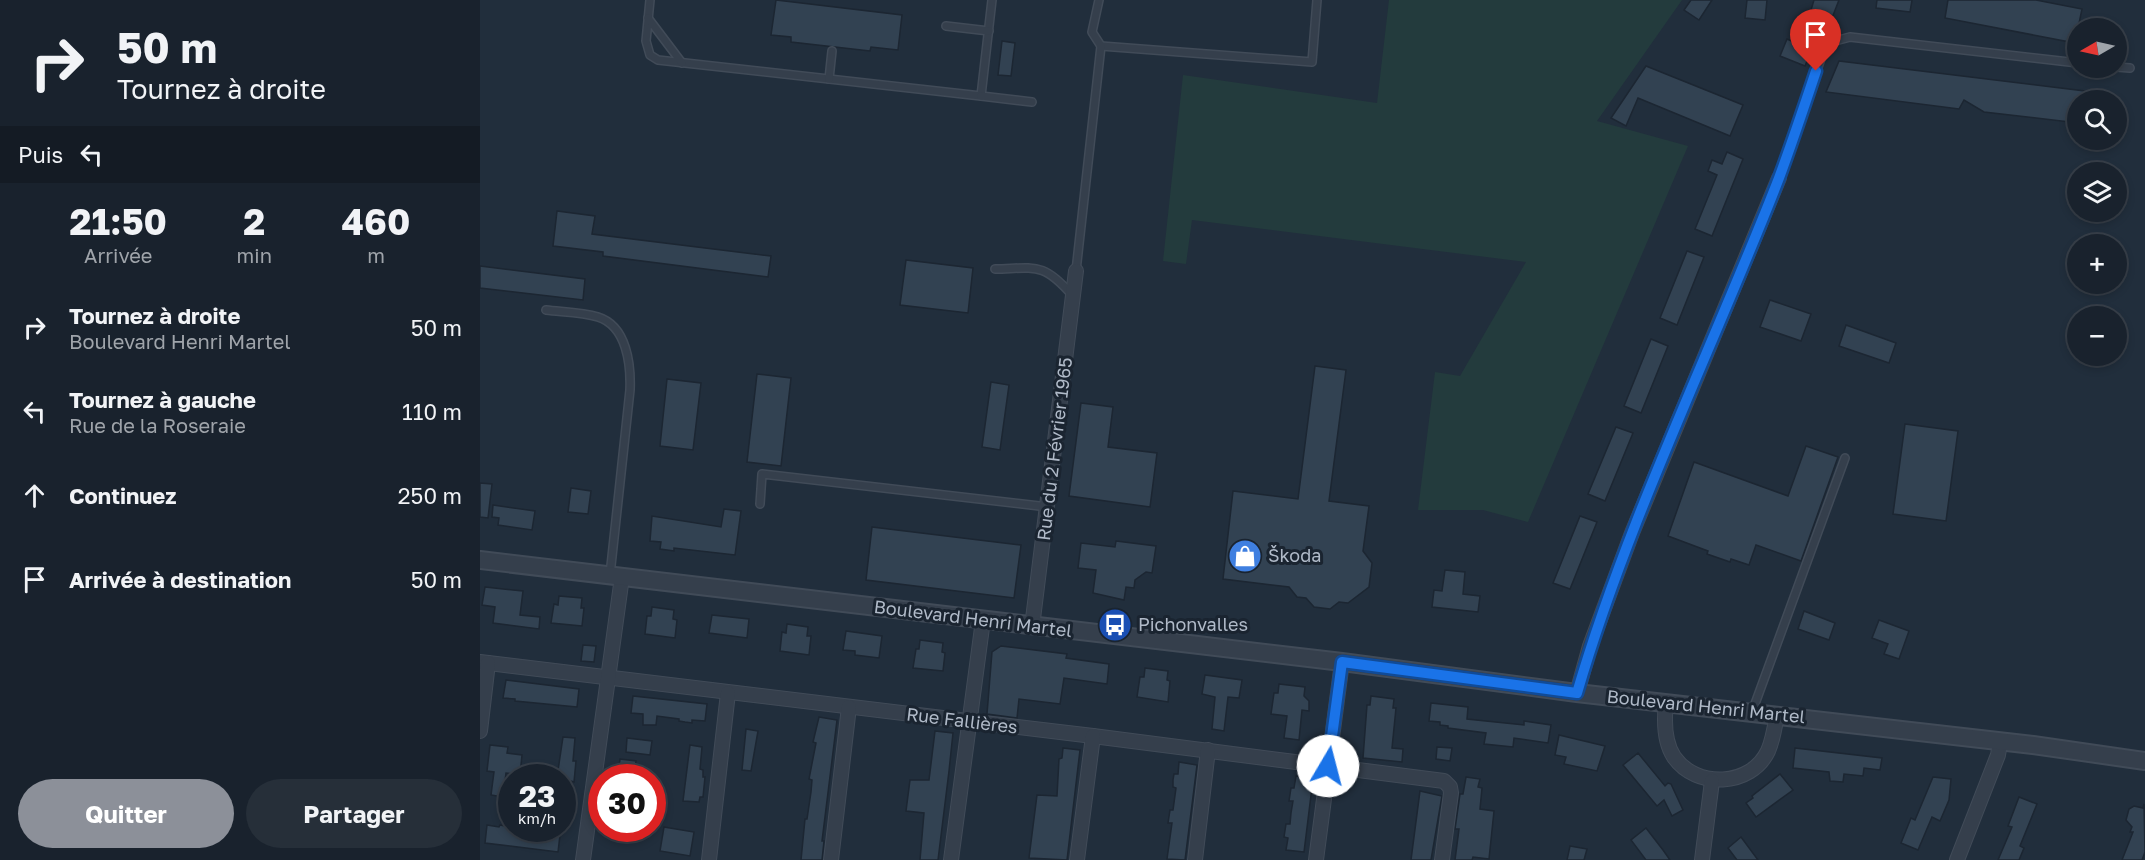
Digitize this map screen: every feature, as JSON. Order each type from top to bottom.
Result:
[{"type":"street","points":[[1577,693],[1590,646],[1632,533],[1779,178]]},
{"type":"street","name":"Rue du 2 Février 1965","points":[[1032,627],[1076,271]]},
{"type":"street","name":"Boulevard Henri Martel","points":[[480,560],[1342,662],[1577,693],[1777,714],[2145,761]]},
{"type":"street","points":[[583,860],[608,678],[616,576]]},
{"type":"street","points":[[951,860],[983,620]]},
{"type":"street","points":[[1316,860],[1342,662]]},
{"type":"street","points":[[480,731],[484,663]]},
{"type":"street","name":"Rue Fallières","points":[[484,663],[1208,750],[1444,781],[1450,787],[1450,793],[1443,860]]},
{"type":"street","points":[[709,860],[728,693]]},
{"type":"street","points":[[1665,702],[1666,735],[1674,757],[1698,777],[1712,781],[1744,774],[1759,764],[1768,750],[1777,714]]},
{"type":"street","points":[[831,860],[849,707]]},
{"type":"street","points":[[1077,860],[1092,736]]},
{"type":"street","points":[[1957,860],[2001,743]]},
{"type":"street","points":[[1195,860],[1208,750]]},
{"type":"street","points":[[1702,860],[1712,781]]},
{"type":"lane","points":[[651,0],[646,41],[650,55],[658,60],[1032,102]]},
{"type":"lane","points":[[981,96],[992,0]]},
{"type":"lane","points":[[1076,271],[1101,46],[1092,32],[1099,0]]},
{"type":"lane","points":[[1101,46],[1312,62],[1317,0]]},
{"type":"lane","points":[[648,18],[682,63]]},
{"type":"lane","points":[[946,26],[989,32]]},
{"type":"lane","points":[[1779,178],[1824,50],[1835,41],[1850,37],[2067,62]]},
{"type":"lane","points":[[829,79],[832,51]]},
{"type":"lane","points":[[995,269],[1038,268],[1055,276],[1072,295]]},
{"type":"lane","points":[[546,310],[597,317],[609,322],[616,331],[629,361],[630,390],[616,576]]},
{"type":"lane","points":[[1752,712],[1845,458]]},
{"type":"lane","points":[[760,504],[762,474],[1048,507]]},
{"type":"green space","points":[[1389,0],[1682,0],[1597,121],[1688,146],[1528,522],[1483,510],[1418,510],[1435,372],[1460,376],[1526,262],[1192,220],[1186,264],[1163,261],[1183,75],[1377,103]]},
{"type":"building","points":[[776,0],[902,15],[898,50],[871,47],[870,51],[791,42],[791,37],[771,35]]},
{"type":"building","points":[[1691,0],[1712,0],[1699,20],[1684,10]]},
{"type":"building","points":[[1747,0],[1767,0],[1765,20],[1745,18]]},
{"type":"building","points":[[1814,0],[1839,0],[1832,18],[1811,10]]},
{"type":"building","points":[[1877,0],[1912,0],[1910,12],[1876,8]]},
{"type":"building","points":[[1948,0],[2036,0],[2082,9],[2080,18],[2067,18],[2067,41],[1945,18]]},
{"type":"building","points":[[1799,35],[1815,42],[1805,66],[1780,56],[1787,39],[1796,43]]},
{"type":"building","points":[[1002,41],[1015,43],[1011,76],[998,75]]},
{"type":"building","points":[[1839,61],[2076,90],[2067,90],[2067,122],[1984,112],[1964,100],[1959,109],[1826,92]]},
{"type":"building","points":[[1646,66],[1743,105],[1730,136],[1638,98],[1626,126],[1611,118]]},
{"type":"building","points":[[1727,152],[1743,159],[1712,236],[1695,229],[1717,175],[1708,171],[1712,160],[1722,164]]},
{"type":"building","points":[[557,211],[595,216],[592,234],[771,256],[768,277],[603,256],[603,252],[553,246]]},
{"type":"building","points":[[1687,251],[1704,257],[1677,325],[1660,318]]},
{"type":"building","points":[[906,260],[973,268],[968,313],[900,305]]},
{"type":"building","points":[[480,266],[585,279],[583,300],[480,288]]},
{"type":"building","points":[[1770,300],[1811,314],[1801,341],[1760,327]]},
{"type":"building","points":[[1846,325],[1896,343],[1889,363],[1839,346]]},
{"type":"building","points":[[1651,339],[1668,346],[1641,413],[1624,406]]},
{"type":"building","points":[[1315,366],[1346,370],[1329,501],[1369,506],[1363,551],[1372,563],[1369,587],[1348,603],[1339,602],[1330,609],[1314,607],[1306,598],[1297,597],[1289,587],[1223,579],[1233,491],[1298,499]]},
{"type":"building","points":[[757,374],[791,378],[781,466],[747,462]]},
{"type":"building","points":[[667,379],[701,383],[693,450],[660,446]]},
{"type":"building","points":[[991,382],[1009,385],[1000,450],[982,447]]},
{"type":"building","points":[[1081,403],[1113,407],[1108,447],[1157,453],[1150,507],[1069,496]]},
{"type":"building","points":[[1905,424],[1958,431],[1946,521],[1893,514]]},
{"type":"building","points":[[1616,427],[1633,433],[1605,501],[1588,494]]},
{"type":"building","points":[[1806,446],[1838,457],[1801,561],[1756,545],[1749,565],[1731,559],[1730,562],[1668,536],[1694,462],[1788,496]]},
{"type":"building","points":[[480,483],[492,484],[488,518],[480,517]]},
{"type":"building","points":[[571,488],[591,491],[588,514],[568,512]]},
{"type":"building","points":[[493,505],[535,511],[532,530],[498,525],[499,518],[492,517]]},
{"type":"building","points":[[724,509],[741,511],[735,555],[674,548],[674,551],[660,549],[661,542],[650,541],[652,516],[721,527]]},
{"type":"building","points":[[1580,516],[1597,522],[1570,589],[1553,583]]},
{"type":"building","points":[[872,527],[1021,545],[1014,598],[866,580]]},
{"type":"building","points":[[1116,541],[1156,546],[1152,573],[1146,572],[1135,580],[1134,588],[1126,587],[1124,600],[1093,593],[1096,570],[1078,568],[1081,543],[1115,547]]},
{"type":"building","points":[[1445,570],[1465,572],[1463,594],[1480,596],[1478,612],[1432,607],[1434,590],[1442,591]]},
{"type":"building","points":[[485,587],[523,591],[520,615],[540,617],[539,629],[493,623],[495,607],[482,605]]},
{"type":"building","points":[[559,596],[582,598],[581,608],[584,608],[582,626],[551,623],[554,604],[558,605]]},
{"type":"building","points":[[652,607],[674,610],[673,619],[677,620],[675,638],[645,634],[647,616],[651,616]]},
{"type":"building","points":[[1804,611],[1835,623],[1829,640],[1798,629]]},
{"type":"building","points":[[712,615],[749,619],[747,638],[709,633]]},
{"type":"building","points":[[1879,620],[1909,631],[1899,659],[1884,654],[1888,644],[1872,638]]},
{"type":"building","points":[[787,624],[808,627],[807,636],[811,636],[809,655],[780,651],[782,632],[786,633]]},
{"type":"building","points":[[846,631],[882,636],[879,658],[855,655],[855,651],[843,650]]},
{"type":"building","points":[[920,640],[943,643],[942,652],[945,653],[943,671],[913,668]]},
{"type":"building","points":[[583,645],[596,646],[594,662],[581,661]]},
{"type":"building","points":[[1001,646],[1067,654],[1066,658],[1109,664],[1107,684],[1064,678],[1060,704],[1019,699],[1017,718],[987,714],[992,652]]},
{"type":"building","points":[[1145,668],[1168,671],[1167,680],[1170,681],[1168,702],[1137,697],[1140,677],[1144,677]]},
{"type":"building","points":[[1205,675],[1242,680],[1239,698],[1228,697],[1224,731],[1212,729],[1215,697],[1202,694]]},
{"type":"building","points":[[506,680],[579,689],[577,707],[503,698]]},
{"type":"building","points":[[1279,684],[1305,687],[1304,696],[1309,701],[1309,711],[1302,710],[1299,740],[1284,738],[1287,716],[1271,714],[1274,693],[1278,693]]},
{"type":"building","points":[[633,696],[707,704],[705,721],[692,720],[692,723],[657,716],[656,725],[643,725],[643,714],[631,713]]},
{"type":"building","points":[[1371,696],[1394,699],[1393,708],[1396,708],[1392,748],[1403,749],[1402,762],[1363,758],[1367,705],[1370,705]]},
{"type":"building","points":[[1431,703],[1468,707],[1467,719],[1524,725],[1524,721],[1551,725],[1548,743],[1514,738],[1513,747],[1484,744],[1486,733],[1448,728],[1448,726],[1440,725],[1440,722],[1429,721]]},
{"type":"building","points":[[819,717],[837,720],[822,841],[824,841],[822,860],[801,860],[805,819],[807,819],[811,792],[812,780],[809,779],[816,743],[813,742]]},
{"type":"building","points":[[746,729],[758,731],[751,771],[742,770]]},
{"type":"building","points":[[935,731],[953,733],[949,771],[938,860],[920,860],[924,813],[906,811],[910,780],[929,780]]},
{"type":"building","points":[[1559,735],[1605,746],[1597,771],[1564,764],[1566,757],[1555,755]]},
{"type":"building","points":[[563,737],[575,738],[573,761],[576,761],[576,764],[559,764]]},
{"type":"building","points":[[627,738],[652,741],[650,755],[626,752]]},
{"type":"building","points":[[490,745],[508,747],[507,753],[522,755],[521,764],[498,764],[498,796],[491,795],[494,772],[487,771]]},
{"type":"building","points":[[690,745],[702,747],[700,769],[703,770],[703,777],[705,777],[703,797],[700,797],[699,802],[683,801]]},
{"type":"building","points":[[1437,747],[1452,748],[1450,761],[1436,759]]},
{"type":"building","points":[[1063,748],[1080,750],[1067,860],[1029,858],[1037,795],[1057,796],[1059,759],[1062,758]]},
{"type":"building","points":[[1795,748],[1882,758],[1880,770],[1864,768],[1863,776],[1844,774],[1843,782],[1830,781],[1829,772],[1793,768]]},
{"type":"building","points":[[1638,753],[1665,786],[1668,783],[1671,784],[1683,810],[1672,816],[1664,800],[1657,806],[1623,765]]},
{"type":"building","points":[[620,759],[636,761],[636,764],[619,764]]},
{"type":"building","points":[[1179,762],[1197,765],[1185,860],[1167,859],[1172,823],[1168,823],[1170,810],[1173,810],[1176,788],[1173,787],[1173,780],[1174,774],[1178,774]]},
{"type":"building","points":[[1780,774],[1793,790],[1756,817],[1746,803]]},
{"type":"building","points":[[1296,776],[1313,779],[1304,852],[1286,850],[1288,838],[1284,837],[1286,824],[1290,824],[1293,801],[1289,801]]},
{"type":"building","points":[[1466,777],[1480,779],[1478,787],[1482,788],[1480,809],[1494,811],[1489,859],[1473,857],[1472,860],[1455,860],[1459,829],[1455,829],[1460,794],[1463,794]]},
{"type":"building","points":[[1933,777],[1951,779],[1949,800],[1940,821],[1932,817],[1918,850],[1901,843],[1911,818],[1915,820]]},
{"type":"building","points":[[1420,791],[1442,796],[1431,860],[1411,860]]},
{"type":"building","points":[[2019,797],[2037,804],[2020,846],[2024,848],[2019,860],[1998,860],[2012,827],[2008,826]]},
{"type":"building","points":[[2144,804],[2145,852],[2142,860],[2122,860],[2133,832],[2130,832],[2132,827],[2126,820],[2129,809],[2134,806],[2143,808]]},
{"type":"building","points":[[487,825],[498,827],[498,842],[559,842],[558,852],[485,843]]},
{"type":"building","points":[[666,827],[694,832],[690,856],[660,851],[662,842],[666,842]]},
{"type":"building","points":[[1646,828],[1670,860],[1646,860],[1631,840]]},
{"type":"building","points":[[1741,837],[1758,860],[1737,860],[1728,848]]},
{"type":"building","points":[[1570,846],[1587,849],[1584,860],[1567,860]]},
{"type":"place","name":"Škoda","points":[[1245,556]]},
{"type":"place","name":"Pichonvalles","points":[[1115,625]]},
{"type":"route","points":[[1328,766],[1342,662],[1577,693],[1590,646],[1632,533],[1779,178],[1816,71]]}]
